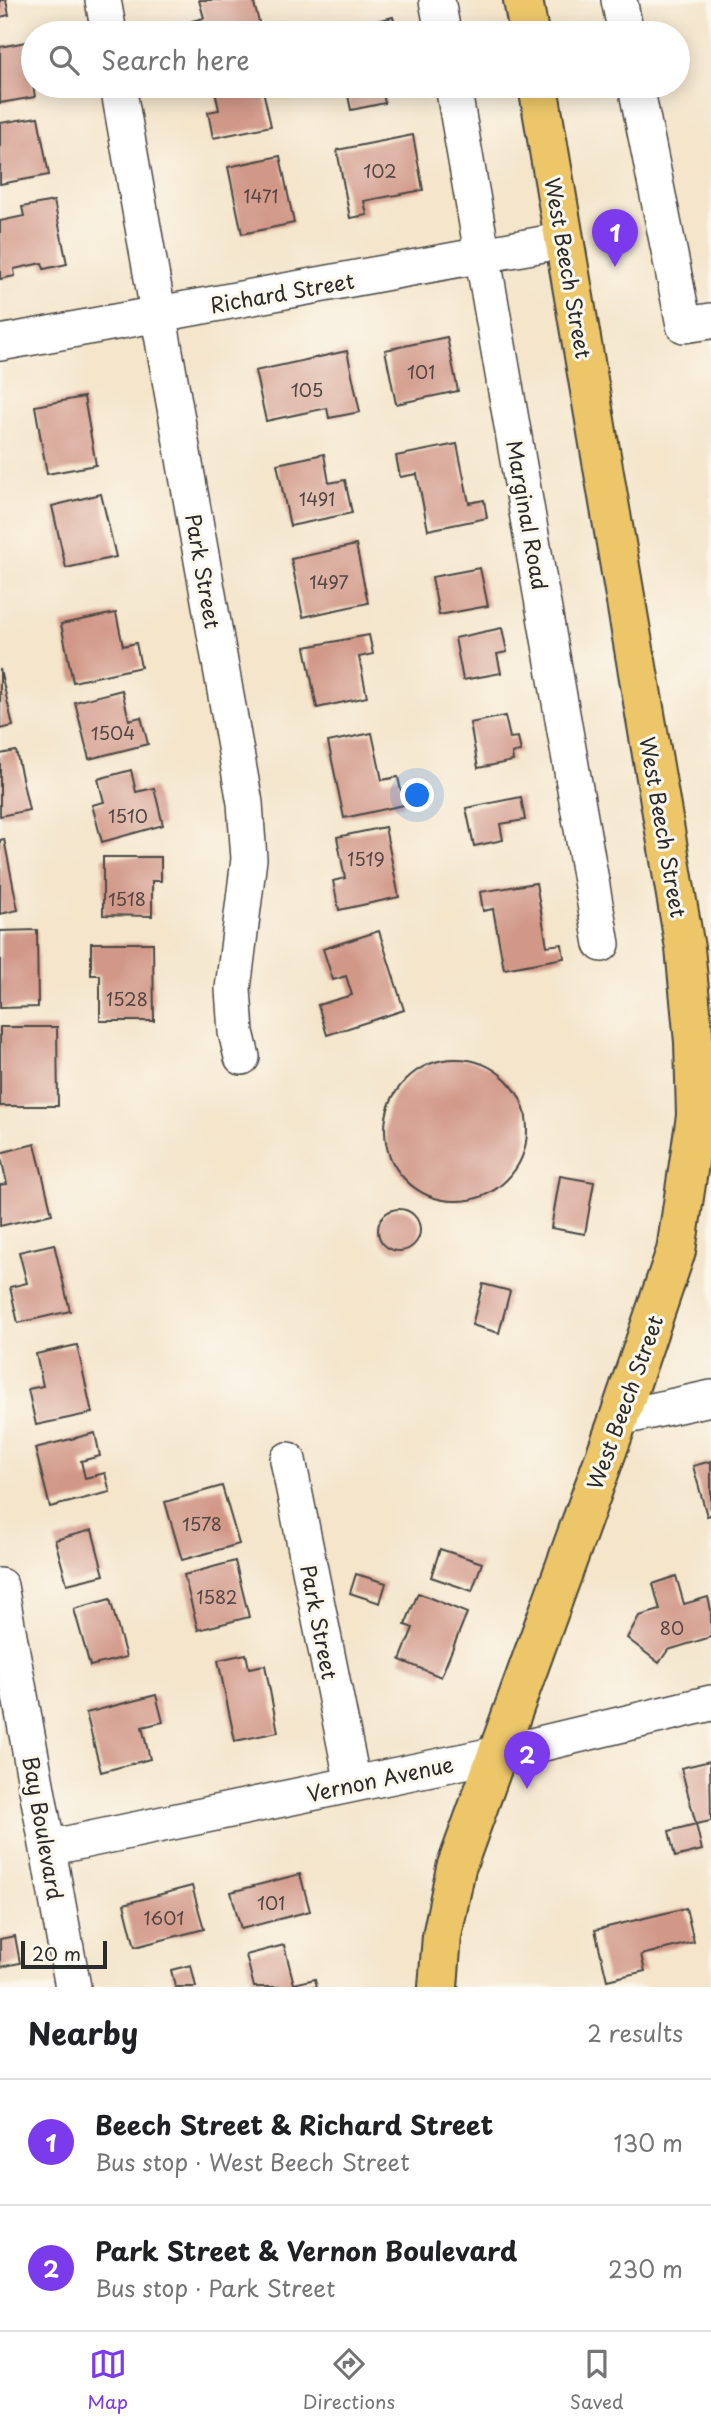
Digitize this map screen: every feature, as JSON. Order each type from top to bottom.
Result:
[{"type":"highway","points":[[523,0],[527,21]]},
{"type":"highway","name":"West Beech Street","points":[[498,1754],[676,1251],[704,1114],[685,948],[540,98]]},
{"type":"highway","points":[[438,1987],[442,1936],[456,1868],[498,1754]]},
{"type":"street","points":[[103,0],[107,21]]},
{"type":"street","points":[[437,0],[441,21]]},
{"type":"street","points":[[619,0],[623,21]]},
{"type":"street","name":"Park Street","points":[[120,98],[245,803],[249,859],[233,989],[236,1032],[242,1057]]},
{"type":"street","name":"Marginal Road","points":[[455,98],[602,944]]},
{"type":"street","points":[[638,98],[684,325],[711,321]]},
{"type":"street","name":"Richard Street","points":[[0,343],[565,240]]},
{"type":"street","points":[[619,1418],[711,1398]]},
{"type":"street","name":"Park Street","points":[[288,1460],[353,1784]]},
{"type":"street","name":"Bay Boulevard","points":[[0,1586],[74,1987]]},
{"type":"street","name":"Vernon Avenue","points":[[48,1848],[498,1754],[711,1703]]},
{"type":"building","points":[[0,0],[6,0],[9,15],[0,17]]},
{"type":"building","points":[[199,0],[253,0],[259,21],[192,21],[204,18]]},
{"type":"building","points":[[393,17],[394,21],[376,21]]},
{"type":"building","points":[[21,43],[21,98],[29,98],[0,103],[0,47]]},
{"type":"building","points":[[216,98],[265,98],[271,126],[213,138],[208,112],[219,110]]},
{"type":"building","points":[[348,98],[384,98],[385,103],[351,110]]},
{"type":"building","points":[[38,117],[49,175],[0,184],[0,123]]},
{"type":"building","points":[[413,135],[423,190],[364,201],[367,215],[350,218],[337,150]]},
{"type":"building","points":[[280,156],[294,223],[242,234],[228,167]]},
{"type":"building","points":[[54,201],[67,264],[44,269],[42,263],[14,269],[15,276],[0,279],[0,221],[24,216],[22,207]]},
{"type":"building","points":[[447,337],[458,391],[396,404],[385,350]]},
{"type":"building","points":[[347,351],[360,412],[329,418],[327,408],[266,421],[255,371]]},
{"type":"building","points":[[84,397],[96,465],[47,474],[35,406]]},
{"type":"building","points":[[457,444],[469,503],[484,500],[487,518],[428,530],[417,474],[400,477],[396,456]]},
{"type":"building","points":[[324,454],[329,483],[345,480],[352,513],[290,526],[277,464]]},
{"type":"building","points":[[101,494],[116,557],[66,568],[52,506]]},
{"type":"building","points":[[356,545],[368,603],[303,617],[291,559]]},
{"type":"building","points":[[480,568],[488,606],[439,615],[432,577]]},
{"type":"building","points":[[116,613],[123,646],[136,643],[141,667],[73,682],[61,624]]},
{"type":"building","points":[[502,628],[507,652],[497,654],[501,673],[463,680],[455,638]]},
{"type":"building","points":[[369,635],[373,654],[359,657],[367,697],[317,708],[305,647]]},
{"type":"building","points":[[0,669],[13,726],[0,729]]},
{"type":"building","points":[[122,690],[129,720],[141,717],[148,744],[89,759],[75,702]]},
{"type":"building","points":[[505,716],[510,738],[518,737],[521,752],[512,753],[513,761],[478,768],[470,723]]},
{"type":"building","points":[[372,733],[382,780],[398,777],[404,805],[344,818],[328,742]]},
{"type":"building","points":[[16,751],[29,810],[0,816],[0,754]]},
{"type":"building","points":[[131,770],[136,792],[154,788],[163,825],[102,842],[92,805],[104,802],[98,779]]},
{"type":"building","points":[[521,797],[525,820],[500,824],[503,840],[474,846],[466,808]]},
{"type":"building","points":[[385,827],[399,897],[339,910],[333,881],[345,878],[337,837]]},
{"type":"building","points":[[4,839],[18,910],[0,914],[0,840]]},
{"type":"building","points":[[103,857],[161,857],[161,881],[152,881],[152,916],[103,915]]},
{"type":"building","points":[[536,883],[547,946],[562,944],[564,958],[504,969],[493,909],[483,911],[480,892]]},
{"type":"building","points":[[37,930],[38,1007],[0,1008],[0,931]]},
{"type":"building","points":[[379,931],[404,1010],[327,1035],[318,1005],[352,995],[346,976],[333,980],[323,949]]},
{"type":"building","points":[[91,943],[153,943],[154,1021],[100,1021],[100,975],[91,975]]},
{"type":"building","points":[[0,1027],[57,1027],[58,1106],[0,1106]]},
{"type":"building","points":[[456,1059],[483,1064],[506,1080],[522,1103],[527,1130],[522,1157],[506,1180],[483,1196],[456,1201],[429,1196],[406,1180],[390,1157],[385,1130],[390,1103],[406,1080],[429,1064]]},
{"type":"building","points":[[35,1144],[52,1214],[0,1226],[0,1185],[7,1184],[0,1153]]},
{"type":"building","points":[[560,1176],[594,1182],[585,1234],[551,1228]]},
{"type":"building","points":[[399,1209],[414,1215],[420,1230],[414,1245],[399,1251],[384,1245],[378,1230],[384,1215]]},
{"type":"building","points":[[54,1244],[70,1311],[18,1323],[10,1287],[27,1283],[19,1252]]},
{"type":"building","points":[[483,1284],[510,1291],[499,1333],[472,1325]]},
{"type":"building","points":[[77,1345],[92,1413],[36,1425],[28,1389],[43,1386],[36,1354]]},
{"type":"building","points":[[95,1433],[100,1456],[81,1461],[85,1478],[105,1473],[110,1492],[50,1507],[35,1448]]},
{"type":"building","points":[[711,1461],[711,1515],[707,1516],[693,1466]]},
{"type":"building","points":[[222,1486],[239,1544],[182,1560],[165,1502]]},
{"type":"building","points":[[92,1530],[104,1575],[67,1584],[55,1540]]},
{"type":"building","points":[[440,1549],[482,1563],[472,1591],[431,1577]]},
{"type":"building","points":[[235,1561],[249,1617],[198,1630],[184,1575]]},
{"type":"building","points":[[356,1574],[386,1583],[380,1603],[350,1593]]},
{"type":"building","points":[[676,1576],[684,1604],[708,1597],[711,1637],[668,1650],[659,1663],[627,1638],[639,1616],[660,1610],[653,1584]]},
{"type":"building","points":[[418,1593],[467,1613],[441,1677],[400,1660],[413,1628],[405,1625]]},
{"type":"building","points":[[110,1599],[126,1657],[90,1666],[74,1609]]},
{"type":"building","points":[[246,1654],[249,1668],[265,1665],[278,1732],[235,1741],[218,1660]]},
{"type":"building","points":[[156,1695],[163,1722],[142,1727],[150,1759],[101,1772],[86,1713]]},
{"type":"building","points":[[710,1761],[711,1821],[696,1824],[681,1768]]},
{"type":"building","points":[[696,1824],[702,1850],[675,1857],[669,1831]]},
{"type":"building","points":[[300,1874],[310,1911],[241,1929],[231,1892]]},
{"type":"building","points":[[192,1886],[204,1929],[135,1947],[124,1904]]},
{"type":"building","points":[[686,1908],[694,1942],[641,1955],[645,1971],[607,1980],[595,1930]]},
{"type":"building","points":[[15,1936],[20,1963],[0,1967],[0,1939]]},
{"type":"building","points":[[284,1945],[294,1984],[315,1979],[317,1987],[254,1987],[246,1955]]},
{"type":"building","points":[[191,1965],[196,1987],[175,1987],[171,1970]]},
{"type":"place","name":"Beech Street & Richard Street","points":[[615,267]]},
{"type":"place","name":"Park Street & Vernon Boulevard","points":[[527,1789]]}]
